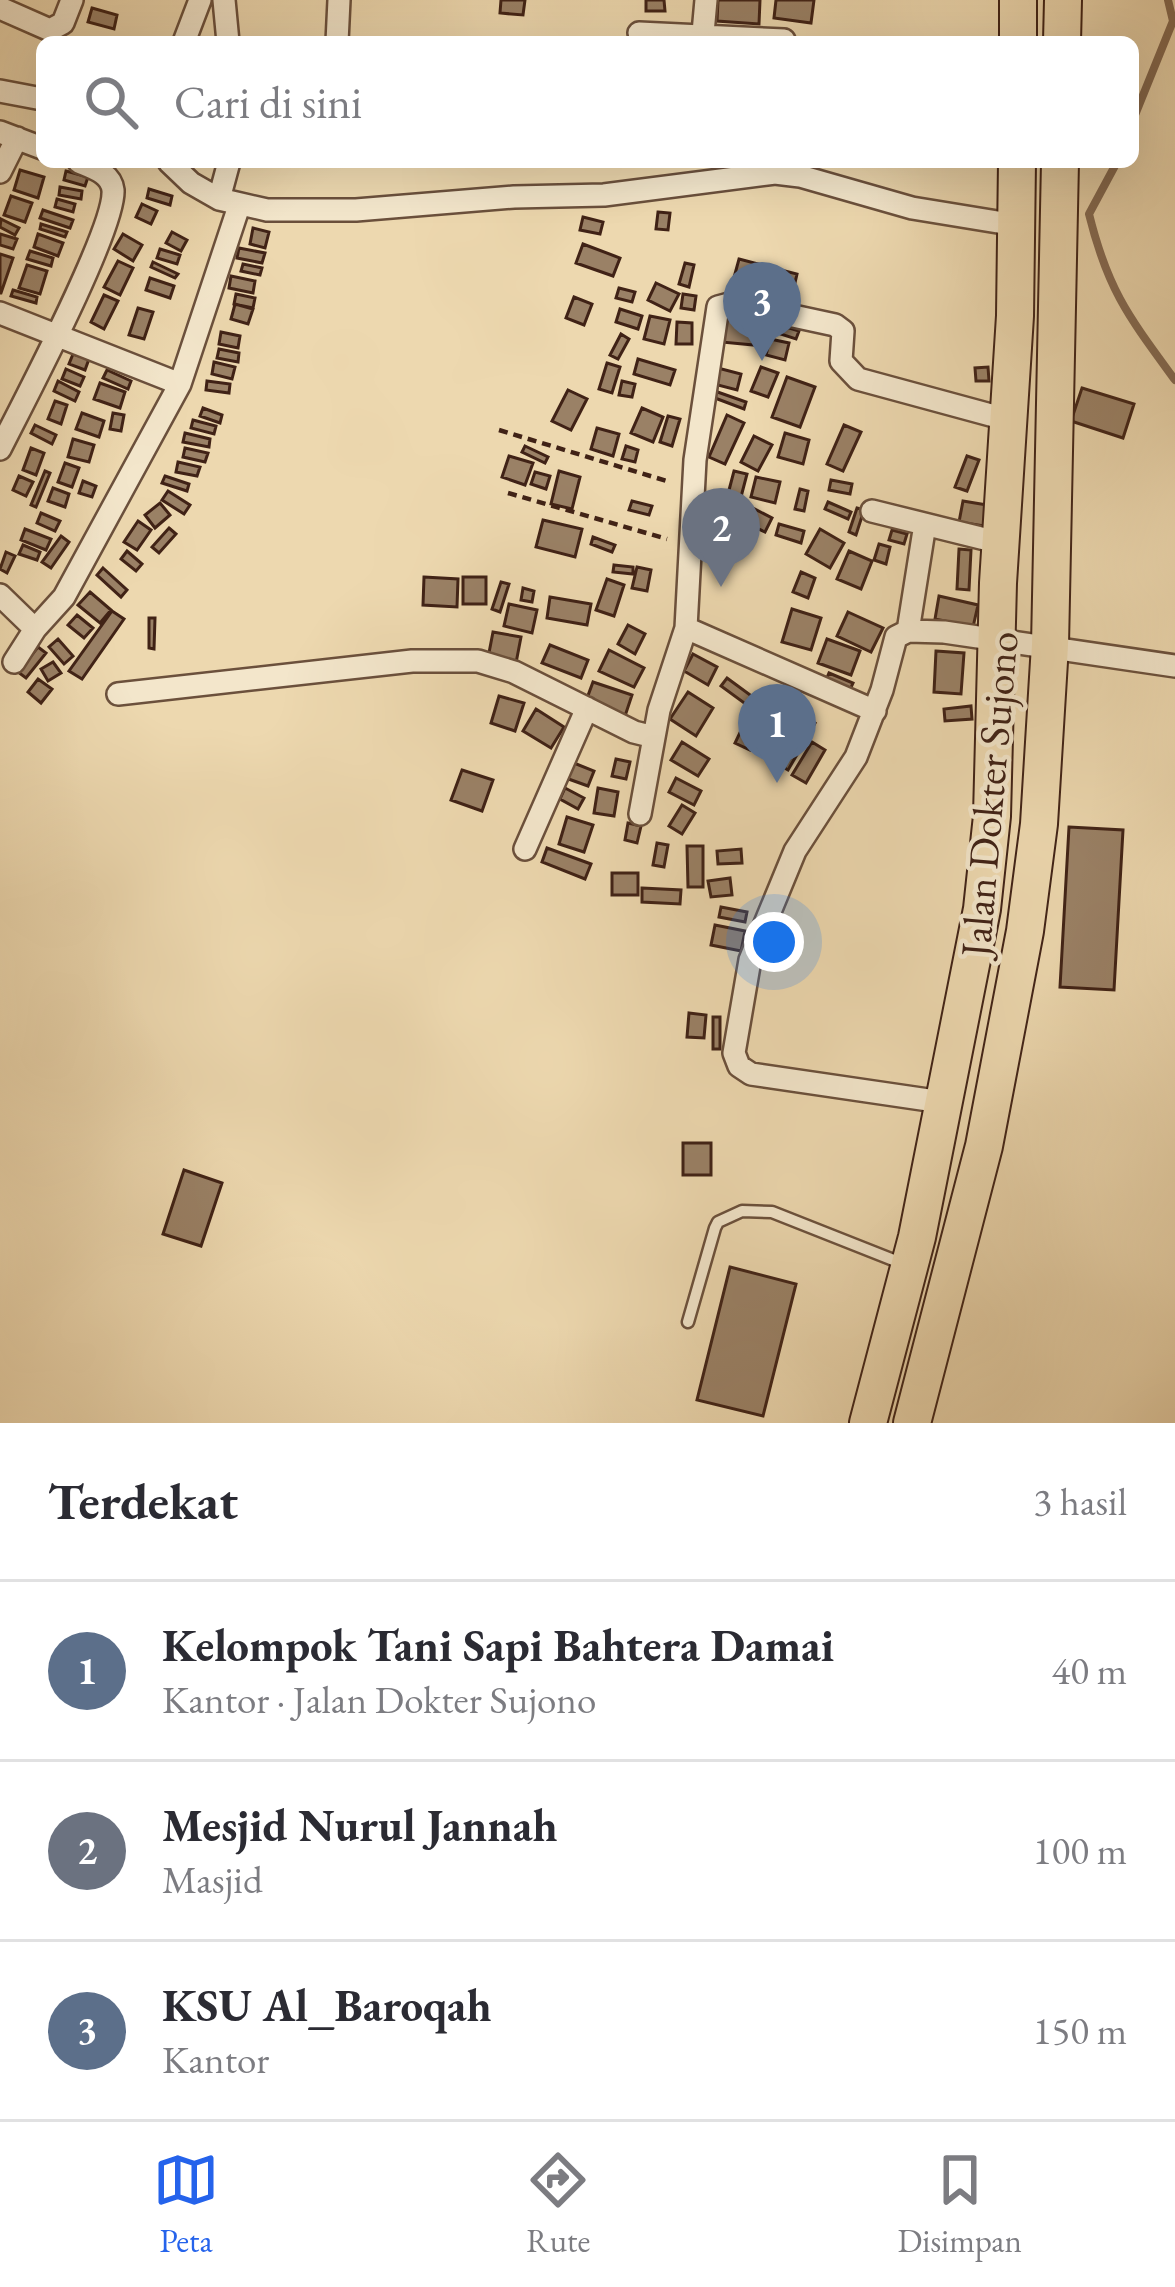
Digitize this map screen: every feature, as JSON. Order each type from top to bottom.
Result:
[{"type":"highway","points":[[1018,0],[1018,36]]},
{"type":"highway","points":[[1062,36],[1063,0]]},
{"type":"highway","name":"Jalan Dokter Sujono","points":[[868,1423],[914,1252],[982,908],[992,816],[1017,168]]},
{"type":"highway","name":"Jalan Dokter Sujono","points":[[912,1423],[984,1146],[1025,931],[1039,824],[1051,646],[1060,168]]},
{"type":"highway","points":[[914,1252],[957,1246]]},
{"type":"street","points":[[0,8],[50,30],[63,23],[72,0]]},
{"type":"street","points":[[186,36],[200,0]]},
{"type":"street","points":[[224,0],[227,36]]},
{"type":"street","points":[[337,36],[339,0]]},
{"type":"street","points":[[703,33],[706,0]]},
{"type":"street","points":[[638,33],[738,36]]},
{"type":"street","points":[[0,91],[36,98]]},
{"type":"street","points":[[0,172],[8,135]]},
{"type":"street","points":[[0,448],[104,227],[113,189],[107,176],[91,168]]},
{"type":"street","points":[[175,168],[191,183],[229,202],[356,210],[604,195],[776,173],[912,208],[1016,225]]},
{"type":"street","points":[[14,662],[64,597],[180,384],[229,202],[229,168]]},
{"type":"street","points":[[640,814],[654,737],[686,628],[692,489],[721,304],[835,325],[843,331],[841,361],[858,379],[1009,420]]},
{"type":"street","points":[[0,313],[180,384]]},
{"type":"street","points":[[872,511],[1001,543]]},
{"type":"street","points":[[908,631],[926,524]]},
{"type":"street","points":[[0,595],[35,629]]},
{"type":"street","points":[[686,628],[874,711]]},
{"type":"street","points":[[942,1102],[751,1074],[734,1057],[750,960],[795,851],[856,758],[896,638],[908,631],[1051,646],[1175,666]]},
{"type":"street","points":[[118,694],[412,661],[478,662],[514,671],[654,737]]},
{"type":"street","points":[[525,849],[587,708]]},
{"type":"lane","points":[[688,1322],[718,1222],[742,1211],[772,1212],[914,1252]]},
{"type":"path","points":[[499,430],[692,489]]},
{"type":"path","points":[[508,493],[689,546]]},
{"type":"building","points":[[501,0],[525,0],[523,15],[500,13]]},
{"type":"building","points":[[646,0],[664,0],[665,11],[646,11]]},
{"type":"building","points":[[718,0],[760,0],[759,24],[717,21]]},
{"type":"building","points":[[776,0],[814,0],[811,23],[774,18]]},
{"type":"building","points":[[92,8],[117,15],[114,29],[88,22]]},
{"type":"building","points":[[20,170],[44,177],[38,198],[14,190]]},
{"type":"building","points":[[66,171],[88,177],[85,186],[64,180]]},
{"type":"building","points":[[60,187],[82,191],[81,199],[59,195]]},
{"type":"building","points":[[149,189],[172,196],[170,205],[147,198]]},
{"type":"building","points":[[11,196],[32,203],[25,222],[4,215]]},
{"type":"building","points":[[57,199],[75,204],[73,212],[55,207]]},
{"type":"building","points":[[142,204],[157,211],[151,224],[136,217]]},
{"type":"building","points":[[43,210],[73,220],[70,228],[40,218]]},
{"type":"building","points":[[658,212],[670,213],[668,230],[656,229]]},
{"type":"building","points":[[583,217],[603,222],[600,234],[580,230]]},
{"type":"building","points":[[1,219],[19,228],[15,235],[0,227]]},
{"type":"building","points":[[41,224],[67,232],[65,237],[40,229]]},
{"type":"building","points":[[253,228],[269,232],[265,248],[250,244]]},
{"type":"building","points":[[172,232],[187,240],[181,251],[166,243]]},
{"type":"building","points":[[0,234],[17,239],[13,249],[0,245]]},
{"type":"building","points":[[38,234],[63,243],[58,256],[34,247]]},
{"type":"building","points":[[123,234],[142,245],[133,261],[114,249]]},
{"type":"building","points":[[583,244],[620,258],[613,276],[576,263]]},
{"type":"building","points":[[239,248],[265,253],[262,263],[237,258]]},
{"type":"building","points":[[160,249],[180,255],[177,264],[157,258]]},
{"type":"building","points":[[30,251],[53,258],[51,266],[27,259]]},
{"type":"building","points":[[0,254],[13,258],[1,293],[0,293]]},
{"type":"building","points":[[739,259],[797,274],[791,300],[732,285]]},
{"type":"building","points":[[118,261],[133,268],[120,295],[104,287]]},
{"type":"building","points":[[153,262],[178,274],[175,278],[151,267]]},
{"type":"building","points":[[685,263],[694,265],[689,287],[679,284]]},
{"type":"building","points":[[243,264],[262,268],[260,275],[241,271]]},
{"type":"building","points":[[27,265],[47,271],[40,294],[19,288]]},
{"type":"building","points":[[231,276],[255,281],[253,293],[229,288]]},
{"type":"building","points":[[150,278],[174,286],[170,298],[146,290]]},
{"type":"building","points":[[656,283],[679,294],[670,311],[648,300]]},
{"type":"building","points":[[619,288],[635,292],[632,302],[616,298]]},
{"type":"building","points":[[13,290],[37,297],[36,303],[11,296]]},
{"type":"building","points":[[236,294],[255,298],[253,308],[234,304]]},
{"type":"building","points":[[683,294],[696,296],[694,310],[681,308]]},
{"type":"building","points":[[104,295],[118,301],[104,329],[91,322]]},
{"type":"building","points":[[574,297],[592,304],[584,325],[566,318]]},
{"type":"building","points":[[235,304],[253,309],[248,324],[231,319]]},
{"type":"building","points":[[138,308],[153,312],[144,339],[129,335]]},
{"type":"building","points":[[620,309],[642,316],[638,329],[616,322]]},
{"type":"building","points":[[650,316],[670,320],[664,344],[644,339]]},
{"type":"building","points":[[723,319],[756,322],[754,345],[721,342]]},
{"type":"building","points":[[767,321],[799,331],[796,339],[765,329]]},
{"type":"building","points":[[677,322],[692,323],[692,344],[676,344]]},
{"type":"building","points":[[221,332],[240,336],[238,348],[219,344]]},
{"type":"building","points":[[621,334],[629,339],[618,359],[610,355]]},
{"type":"building","points":[[770,339],[789,343],[785,360],[766,355]]},
{"type":"building","points":[[219,349],[239,353],[238,362],[217,358]]},
{"type":"building","points":[[73,354],[89,359],[85,370],[69,364]]},
{"type":"building","points":[[638,359],[675,370],[670,385],[634,374]]},
{"type":"building","points":[[214,362],[235,367],[232,379],[212,374]]},
{"type":"building","points":[[607,363],[620,367],[612,393],[599,389]]},
{"type":"building","points":[[714,367],[741,374],[737,390],[710,383]]},
{"type":"building","points":[[761,367],[778,373],[768,397],[751,391]]},
{"type":"building","points":[[988,367],[989,381],[976,381],[975,368]]},
{"type":"building","points":[[66,369],[84,377],[80,386],[62,379]]},
{"type":"building","points":[[107,370],[131,381],[128,389],[103,378]]},
{"type":"building","points":[[787,377],[815,387],[800,427],[772,417]]},
{"type":"building","points":[[58,381],[79,392],[75,401],[54,391]]},
{"type":"building","points":[[207,381],[230,384],[229,393],[206,390]]},
{"type":"building","points":[[622,381],[635,384],[632,397],[619,395]]},
{"type":"building","points":[[100,383],[125,392],[120,408],[94,399]]},
{"type":"building","points":[[1082,388],[1134,404],[1123,438],[1071,421]]},
{"type":"building","points":[[709,389],[746,402],[744,409],[707,395]]},
{"type":"building","points":[[568,390],[587,399],[571,430],[552,421]]},
{"type":"building","points":[[55,401],[67,405],[61,424],[48,419]]},
{"type":"building","points":[[203,408],[222,415],[220,423],[200,416]]},
{"type":"building","points":[[642,408],[663,417],[653,442],[631,433]]},
{"type":"building","points":[[82,413],[104,421],[99,437],[76,429]]},
{"type":"building","points":[[113,413],[124,415],[121,431],[110,429]]},
{"type":"building","points":[[727,415],[744,423],[725,464],[709,457]]},
{"type":"building","points":[[668,416],[680,419],[672,446],[660,442]]},
{"type":"building","points":[[193,420],[216,426],[214,434],[191,428]]},
{"type":"building","points":[[35,425],[56,435],[52,444],[31,433]]},
{"type":"building","points":[[844,425],[861,432],[843,471],[827,464]]},
{"type":"building","points":[[597,428],[619,434],[613,456],[591,449]]},
{"type":"building","points":[[185,433],[210,439],[209,447],[183,442]]},
{"type":"building","points":[[785,433],[809,440],[803,464],[778,457]]},
{"type":"building","points":[[754,436],[772,445],[758,471],[741,462]]},
{"type":"building","points":[[73,439],[94,445],[89,462],[68,457]]},
{"type":"building","points":[[525,446],[548,457],[545,463],[522,452]]},
{"type":"building","points":[[626,446],[638,450],[635,462],[622,459]]},
{"type":"building","points":[[31,448],[44,453],[36,475],[23,470]]},
{"type":"building","points":[[185,448],[208,453],[205,462],[183,457]]},
{"type":"building","points":[[509,456],[533,463],[525,485],[502,477]]},
{"type":"building","points":[[967,456],[979,460],[967,491],[955,487]]},
{"type":"building","points":[[178,462],[200,467],[197,476],[176,472]]},
{"type":"building","points":[[65,463],[79,468],[72,487],[58,482]]},
{"type":"building","points":[[45,471],[50,473],[36,507],[31,505]]},
{"type":"building","points":[[559,471],[580,477],[572,509],[551,504]]},
{"type":"building","points":[[734,471],[747,474],[741,497],[728,494]]},
{"type":"building","points":[[535,472],[550,476],[546,489],[531,484]]},
{"type":"building","points":[[19,476],[33,482],[26,496],[13,490]]},
{"type":"building","points":[[165,476],[189,484],[187,491],[162,483]]},
{"type":"building","points":[[756,477],[780,482],[775,503],[751,497]]},
{"type":"building","points":[[831,480],[852,484],[850,494],[829,490]]},
{"type":"building","points":[[83,481],[96,486],[92,497],[79,493]]},
{"type":"building","points":[[53,488],[69,494],[65,507],[48,501]]},
{"type":"building","points":[[800,489],[808,491],[804,511],[795,509]]},
{"type":"building","points":[[168,491],[190,505],[184,514],[162,500]]},
{"type":"building","points":[[714,500],[739,506],[734,528],[709,522]]},
{"type":"building","points":[[632,501],[652,506],[649,515],[629,510]]},
{"type":"building","points":[[963,501],[987,505],[984,526],[959,522]]},
{"type":"building","points":[[828,502],[851,512],[848,519],[825,509]]},
{"type":"building","points":[[160,503],[170,515],[155,528],[145,515]]},
{"type":"building","points":[[749,506],[772,518],[765,532],[742,521]]},
{"type":"building","points":[[857,508],[864,510],[856,535],[849,532]]},
{"type":"building","points":[[41,513],[60,521],[55,531],[37,523]]},
{"type":"building","points":[[543,520],[582,529],[575,557],[536,547]]},
{"type":"building","points":[[138,521],[151,530],[137,550],[124,542]]},
{"type":"building","points":[[779,524],[804,531],[801,543],[776,535]]},
{"type":"building","points":[[169,528],[176,534],[159,553],[152,547]]},
{"type":"building","points":[[25,529],[51,539],[46,550],[21,540]]},
{"type":"building","points":[[820,529],[844,543],[830,568],[806,554]]},
{"type":"building","points":[[892,530],[907,534],[904,544],[889,540]]},
{"type":"building","points":[[61,536],[69,542],[51,568],[42,562]]},
{"type":"building","points":[[593,537],[615,545],[612,552],[591,544]]},
{"type":"building","points":[[879,544],[890,547],[886,564],[874,560]]},
{"type":"building","points":[[23,545],[40,552],[37,560],[19,554]]},
{"type":"building","points":[[959,549],[971,550],[969,590],[957,589]]},
{"type":"building","points":[[127,551],[142,564],[136,571],[121,559]]},
{"type":"building","points":[[849,551],[872,561],[861,589],[837,579]]},
{"type":"building","points":[[6,552],[15,556],[7,573],[0,569]]},
{"type":"building","points":[[614,565],[633,567],[633,574],[613,572]]},
{"type":"building","points":[[637,567],[651,570],[647,591],[632,588]]},
{"type":"building","points":[[103,568],[127,590],[121,597],[97,575]]},
{"type":"building","points":[[801,572],[815,578],[808,598],[793,592]]},
{"type":"building","points":[[424,577],[458,579],[457,607],[423,605]]},
{"type":"building","points":[[463,577],[486,577],[486,604],[463,604]]},
{"type":"building","points":[[607,579],[624,585],[614,616],[596,610]]},
{"type":"building","points":[[501,582],[509,584],[500,612],[492,609]]},
{"type":"building","points":[[523,588],[534,591],[532,602],[521,600]]},
{"type":"building","points":[[90,592],[111,610],[100,623],[78,605]]},
{"type":"building","points":[[939,596],[978,605],[973,627],[935,619]]},
{"type":"building","points":[[550,597],[591,604],[587,625],[547,618]]},
{"type":"building","points":[[509,604],[537,610],[532,633],[504,626]]},
{"type":"building","points":[[792,609],[821,618],[811,650],[782,642]]},
{"type":"building","points":[[112,611],[124,619],[82,679],[69,671]]},
{"type":"building","points":[[848,612],[883,628],[871,652],[837,636]]},
{"type":"building","points":[[77,615],[93,628],[84,638],[68,625]]},
{"type":"building","points":[[149,618],[155,618],[154,649],[149,648]]},
{"type":"building","points":[[628,625],[645,634],[635,654],[618,644]]},
{"type":"building","points":[[493,632],[521,637],[516,663],[488,658]]},
{"type":"building","points":[[58,639],[73,656],[64,664],[49,647]]},
{"type":"building","points":[[827,639],[860,651],[851,675],[818,663]]},
{"type":"building","points":[[550,645],[588,660],[581,678],[542,663]]},
{"type":"building","points":[[38,647],[46,653],[26,678],[18,672]]},
{"type":"building","points":[[609,650],[644,668],[634,687],[599,671]]},
{"type":"building","points":[[936,651],[964,653],[961,694],[934,692]]},
{"type":"building","points":[[693,654],[717,667],[708,685],[684,671]]},
{"type":"building","points":[[53,662],[61,673],[48,681],[41,669]]},
{"type":"building","points":[[829,673],[853,683],[848,694],[824,685]]},
{"type":"building","points":[[727,678],[757,700],[751,708],[721,686]]},
{"type":"building","points":[[38,679],[52,689],[41,703],[28,692]]},
{"type":"building","points":[[593,682],[632,695],[625,716],[586,701]]},
{"type":"building","points":[[688,692],[713,708],[696,736],[670,719]]},
{"type":"building","points":[[778,694],[796,709],[786,721],[768,707]]},
{"type":"building","points":[[499,696],[524,703],[515,731],[491,723]]},
{"type":"building","points":[[971,706],[972,719],[945,721],[944,709]]},
{"type":"building","points":[[536,709],[564,727],[551,748],[523,731]]},
{"type":"building","points":[[801,715],[815,723],[808,736],[794,728]]},
{"type":"building","points":[[746,720],[761,728],[750,750],[735,743]]},
{"type":"building","points":[[786,736],[802,746],[788,770],[771,760]]},
{"type":"building","points":[[682,742],[709,759],[698,776],[671,760]]},
{"type":"building","points":[[812,742],[825,750],[806,783],[792,775]]},
{"type":"building","points":[[616,759],[630,762],[626,779],[612,776]]},
{"type":"building","points":[[569,761],[594,771],[588,786],[563,777]]},
{"type":"building","points":[[462,770],[493,780],[482,811],[451,800]]},
{"type":"building","points":[[676,778],[701,791],[694,805],[669,792]]},
{"type":"building","points":[[565,788],[584,798],[578,809],[560,799]]},
{"type":"building","points":[[598,788],[618,792],[614,816],[594,813]]},
{"type":"building","points":[[682,805],[695,813],[682,834],[669,826]]},
{"type":"building","points":[[567,817],[593,825],[584,852],[559,844]]},
{"type":"building","points":[[628,823],[641,826],[637,843],[625,840]]},
{"type":"building","points":[[1069,827],[1123,830],[1114,990],[1060,987]]},
{"type":"building","points":[[657,843],[668,845],[664,867],[653,865]]},
{"type":"building","points":[[687,846],[703,846],[703,887],[688,887]]},
{"type":"building","points":[[547,848],[591,864],[585,879],[542,862]]},
{"type":"building","points":[[741,849],[742,863],[718,864],[717,851]]},
{"type":"building","points":[[612,873],[638,873],[638,895],[612,895]]},
{"type":"building","points":[[730,878],[732,895],[711,897],[708,881]]},
{"type":"building","points":[[642,888],[681,890],[680,904],[642,902]]},
{"type":"building","points":[[721,907],[747,912],[745,922],[719,917]]},
{"type":"building","points":[[715,925],[745,931],[741,951],[711,945]]},
{"type":"building","points":[[689,1013],[706,1015],[704,1038],[687,1037]]},
{"type":"building","points":[[713,1017],[720,1017],[720,1049],[713,1049]]},
{"type":"building","points":[[683,1143],[711,1143],[711,1175],[683,1175]]},
{"type":"building","points":[[184,1170],[222,1183],[201,1246],[163,1234]]},
{"type":"building","points":[[730,1267],[796,1284],[763,1416],[697,1400]]},
{"type":"waterway","points":[[1139,105],[1173,21],[1168,0]]},
{"type":"waterway","points":[[1114,168],[1089,214],[1122,302],[1175,380]]},
{"type":"place","name":"KSU Al_Baroqah","points":[[762,361]]},
{"type":"place","name":"Mesjid Nurul Jannah","points":[[721,587]]},
{"type":"place","name":"Kelompok Tani Sapi Bahtera Damai","points":[[777,783]]}]
